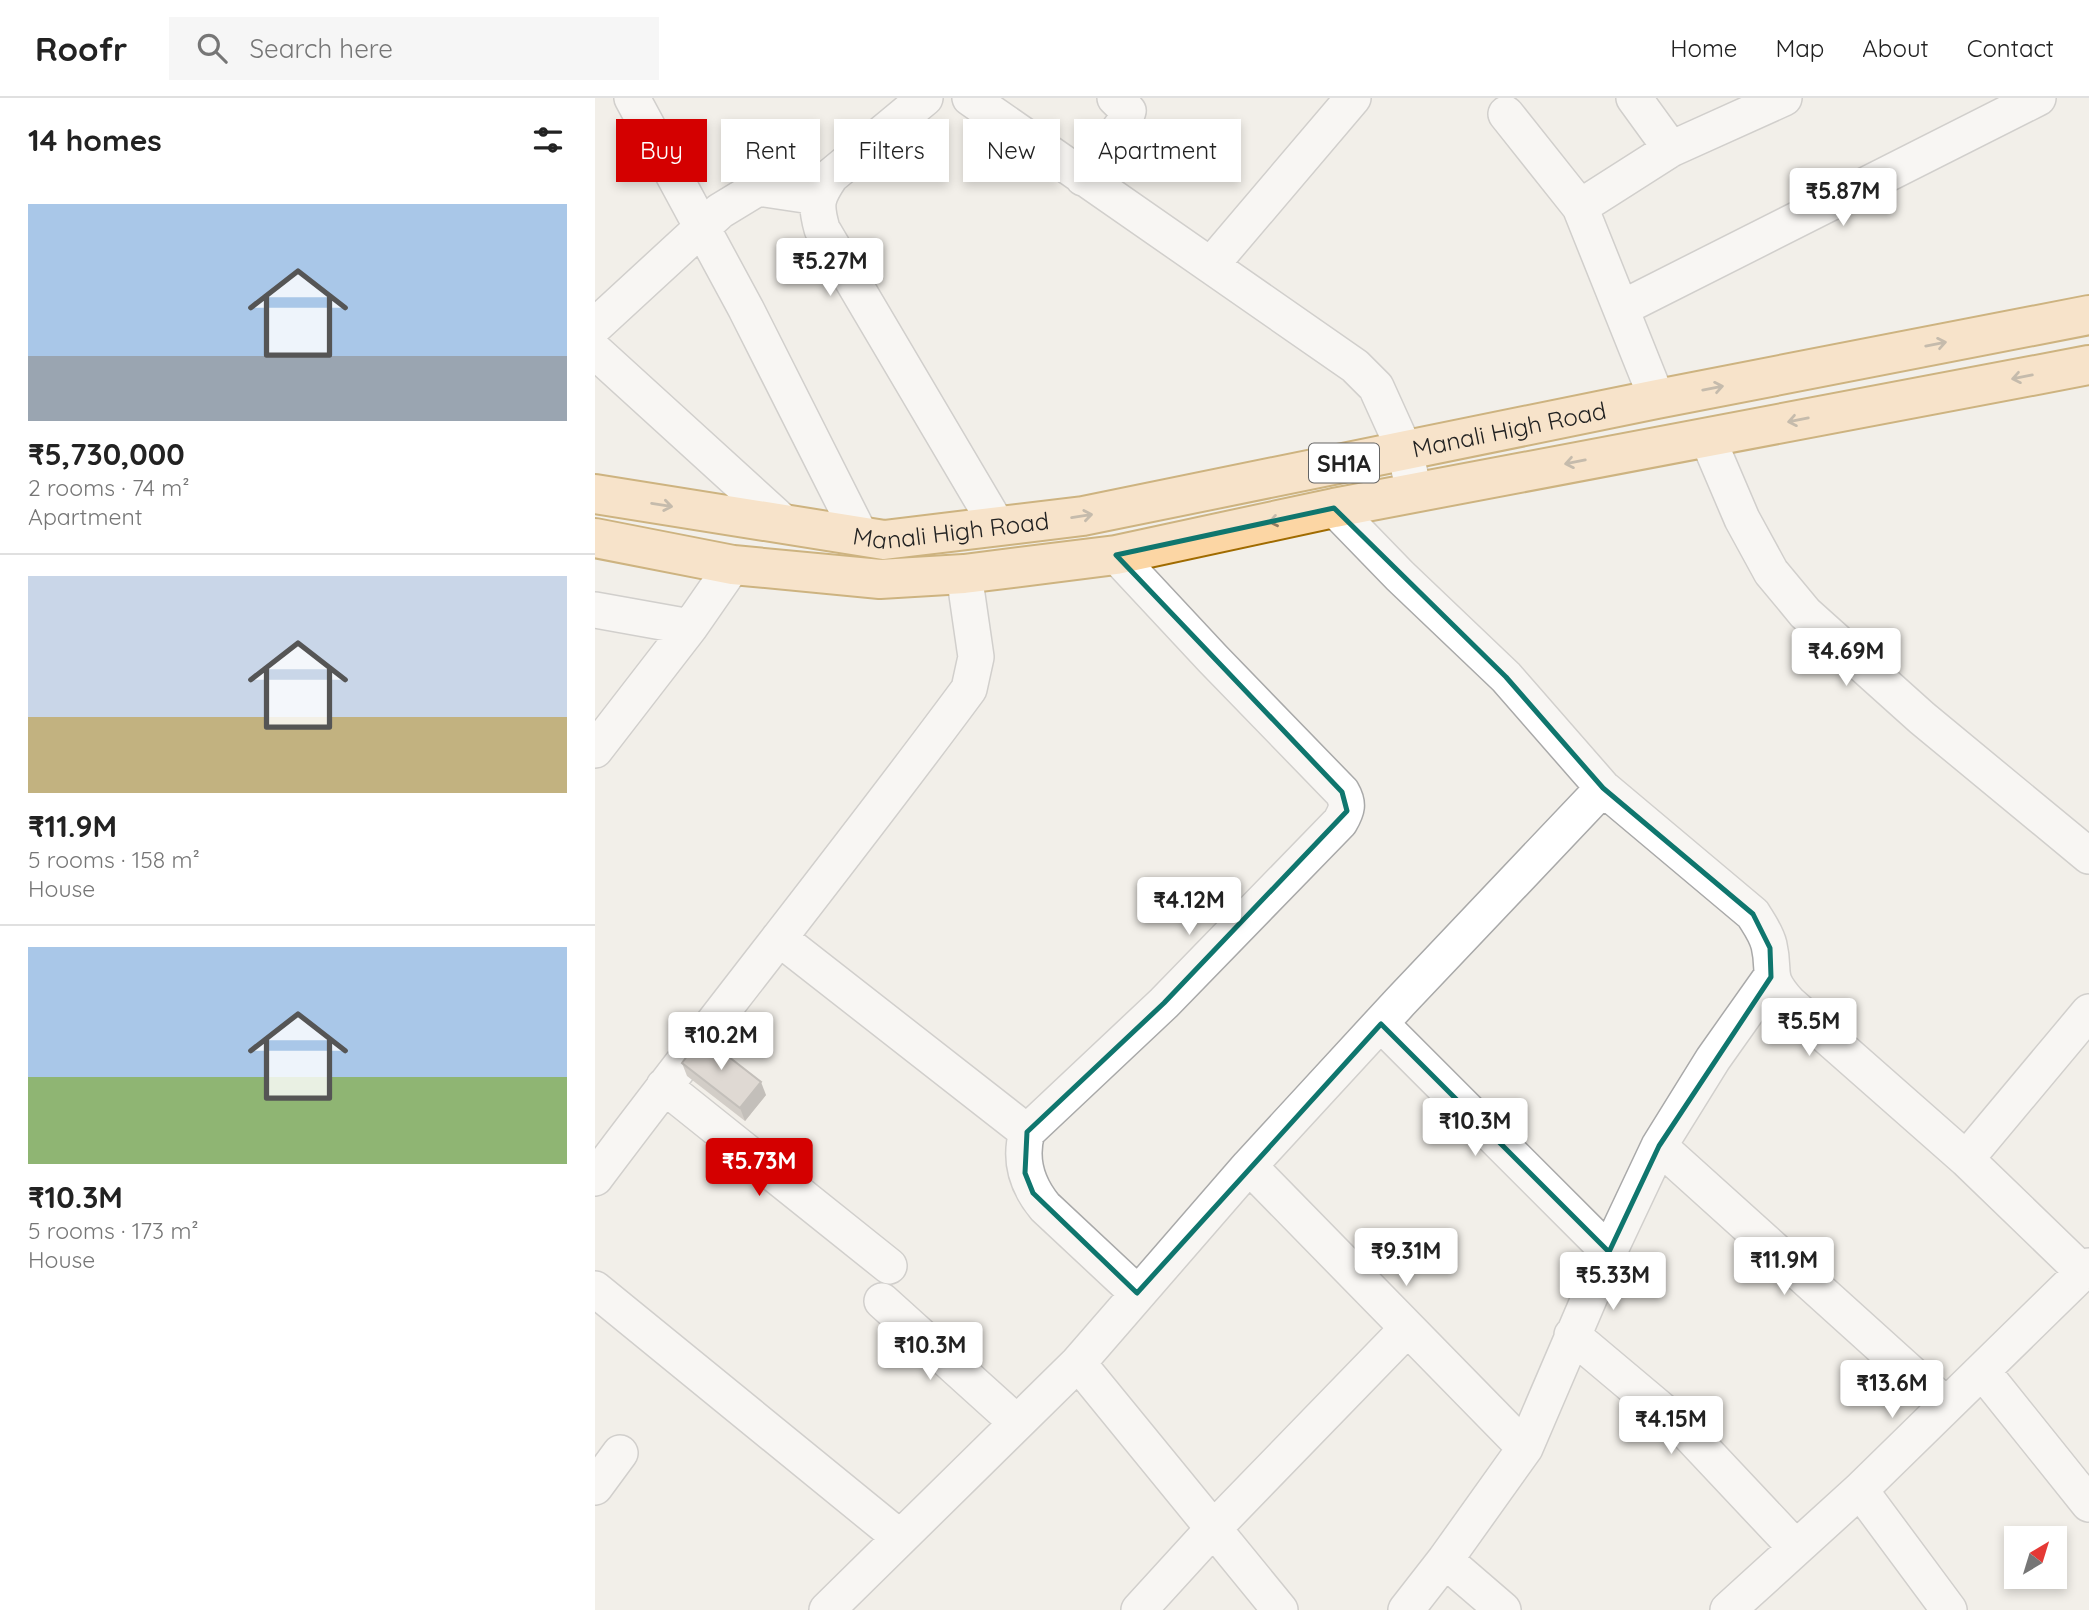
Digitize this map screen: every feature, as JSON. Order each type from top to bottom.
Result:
[{"type":"main road","name":"Manali High Road","points":[[595,494],[884,540],[998,527],[1083,516],[1657,399],[2089,315]]},
{"type":"main road","name":"Manali High Road","points":[[595,538],[733,565],[880,579],[964,575],[1116,555],[1414,492],[2089,365]]},
{"type":"street","points":[[632,98],[746,309],[861,537]]},
{"type":"street","points":[[925,98],[831,176],[818,197],[816,207],[822,229],[998,527]]},
{"type":"street","points":[[970,98],[1074,171]]},
{"type":"street","points":[[1115,98],[1128,111],[1125,119]]},
{"type":"street","points":[[1211,265],[1353,98]]},
{"type":"street","points":[[1634,98],[1671,149]]},
{"type":"street","points":[[1622,308],[2038,98]]},
{"type":"street","points":[[1580,207],[1671,149],[1777,99]]},
{"type":"street","points":[[1506,114],[1580,207],[1657,399]]},
{"type":"street","points":[[1090,182],[1355,366],[1376,387],[1405,450],[1414,492]]},
{"type":"street","points":[[595,326],[720,211],[758,188],[818,197]]},
{"type":"street","points":[[595,351],[786,525]]},
{"type":"street","points":[[1707,437],[1742,519],[1771,572],[1805,613],[1921,718],[2089,856]]},
{"type":"street","points":[[1334,508],[1400,576],[1506,677],[1602,788],[1753,914],[1770,948],[1771,977],[1789,1003],[2086,1269],[1860,1490],[1728,1610]]},
{"type":"street","points":[[1116,555],[1342,792],[1347,802],[1347,811],[1340,822],[1173,994],[1027,1132],[1023,1147],[1025,1173],[1033,1193],[1137,1293]]},
{"type":"street","points":[[595,750],[690,628],[733,565]]},
{"type":"street","points":[[595,1178],[969,689],[976,657],[964,575]]},
{"type":"street","points":[[595,610],[690,628]]},
{"type":"street","points":[[827,1610],[1078,1363],[1249,1166],[1602,788]]},
{"type":"street","points":[[779,938],[1027,1132]]},
{"type":"street","points":[[1406,1610],[1525,1448],[1572,1335],[1659,1146],[1713,1059],[1771,977]]},
{"type":"street","points":[[1966,1159],[2089,1012]]},
{"type":"street","points":[[1381,1024],[1609,1252]]},
{"type":"street","points":[[664,1086],[889,1266]]},
{"type":"street","points":[[1659,1146],[1946,1405]]},
{"type":"street","points":[[1249,1166],[1525,1448]]},
{"type":"street","points":[[595,1289],[899,1537]]},
{"type":"street","points":[[881,1301],[1016,1422]]},
{"type":"street","points":[[1139,1610],[1213,1528],[1407,1329]]},
{"type":"street","points":[[1572,1335],[1685,1430],[1796,1548]]},
{"type":"street","points":[[1078,1363],[1280,1610]]},
{"type":"street","points":[[1983,1372],[2089,1504]]},
{"type":"street","points":[[595,1487],[620,1453]]},
{"type":"street","points":[[1860,1490],[1949,1610]]},
{"type":"street","points":[[1445,1560],[1503,1610]]},
{"type":"highlighted area","points":[[1334,508],[1506,677],[1603,788],[1753,914],[1770,948],[1771,977],[1659,1146],[1609,1252],[1381,1024],[1137,1293],[1033,1193],[1025,1173],[1027,1132],[1164,1003],[1347,811],[1342,792],[1116,555]]},
{"type":"building","points":[[702,1036],[761,1082],[740,1108],[682,1063]]}]
